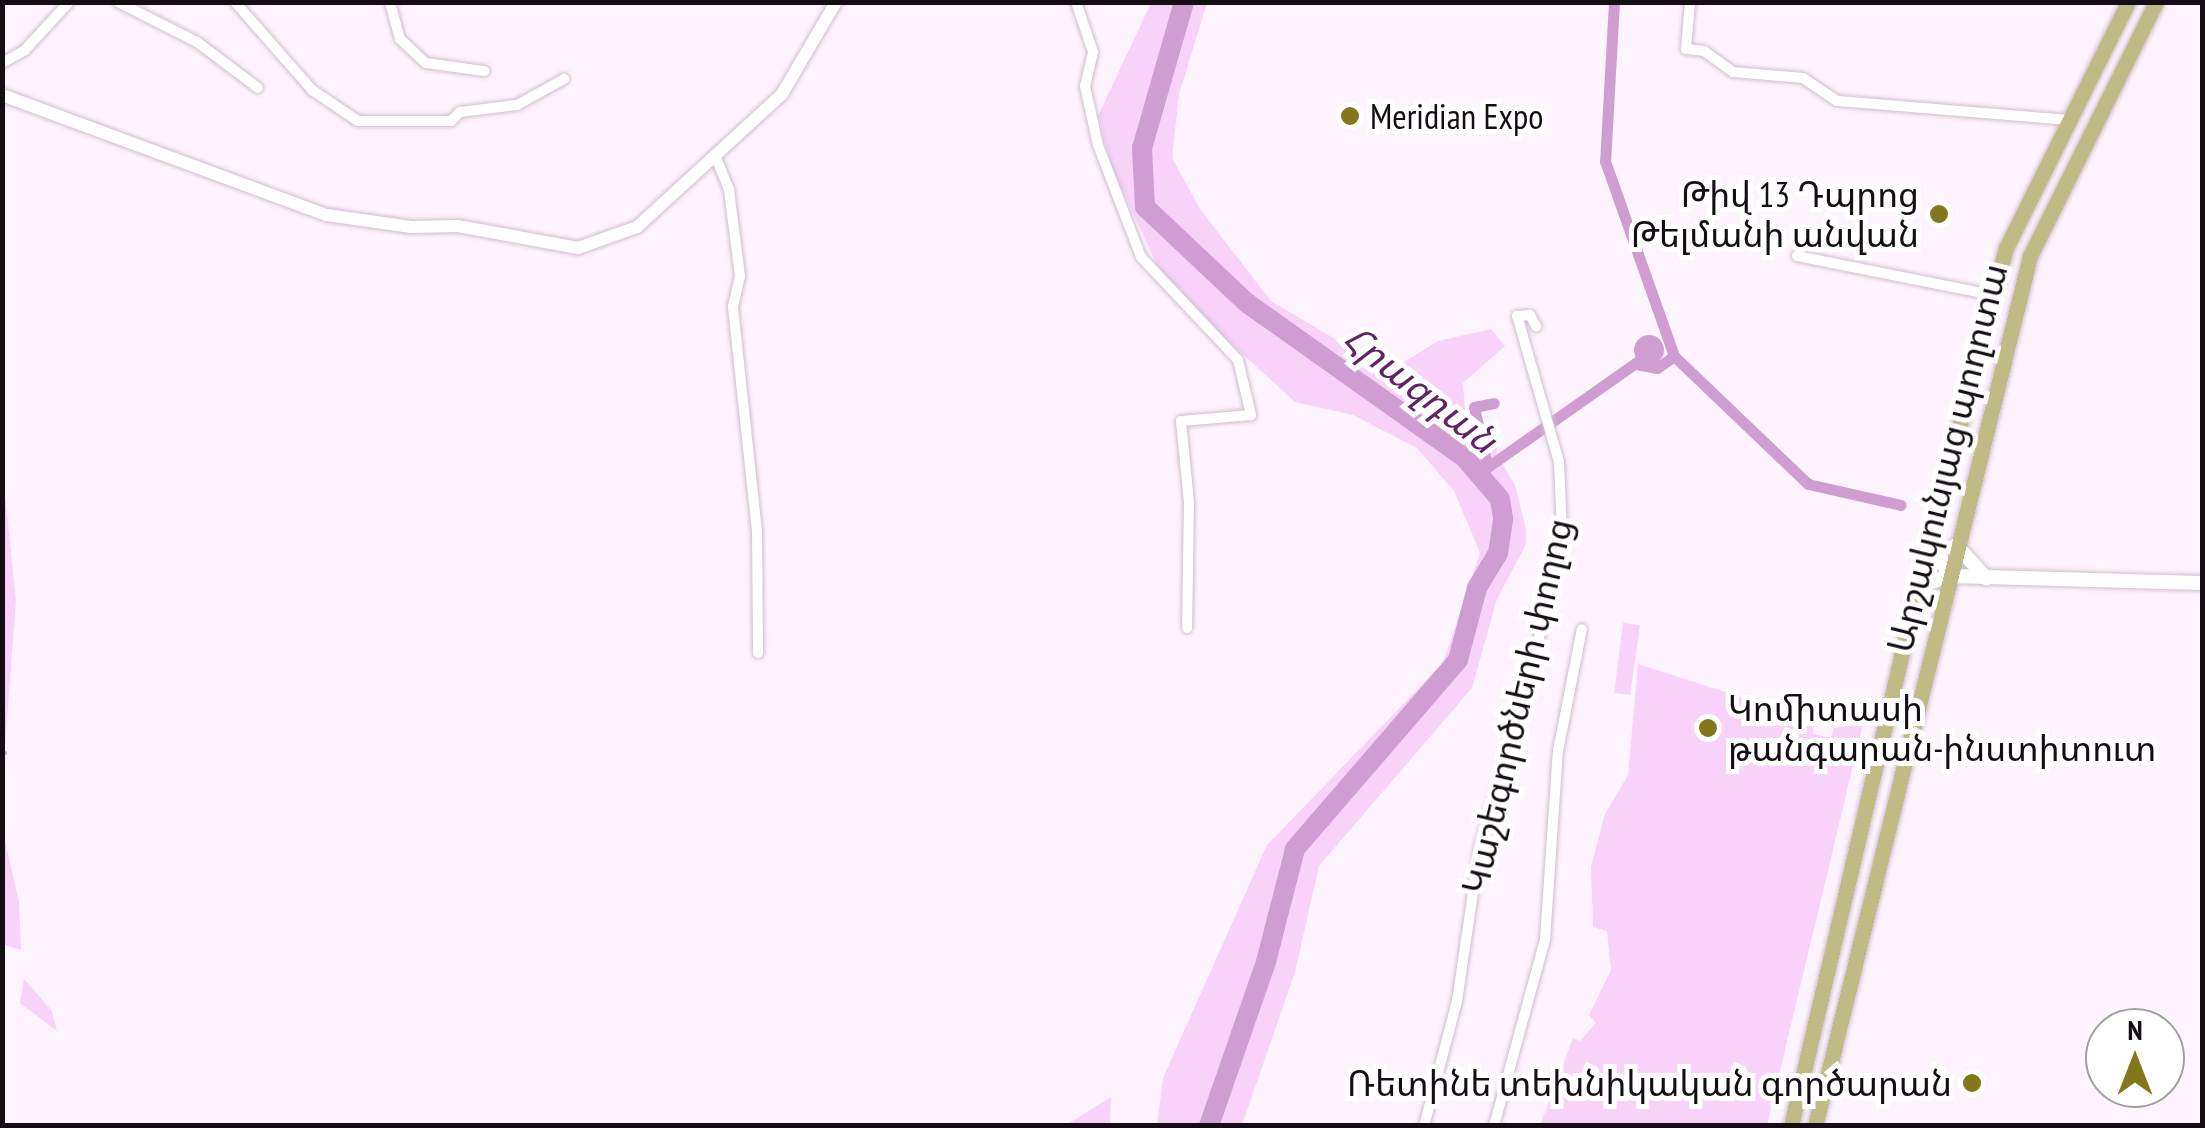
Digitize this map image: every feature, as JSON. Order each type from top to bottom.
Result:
[{"type":"main road","name":"Արշակունյաց պողոտա","points":[[1791,1126],[1916,600],[2006,248],[2128,2]]},
{"type":"main road","name":"Արշակունյաց պողոտա","points":[[1815,1126],[2030,256],[2156,2]]},
{"type":"main road","points":[[2006,248],[2012,260],[2030,256]]},
{"type":"main road","points":[[1932,538],[1949,576]]},
{"type":"main road","points":[[1956,546],[1980,579]]},
{"type":"main road","points":[[1916,600],[1928,583],[1949,576],[2202,582]]},
{"type":"street","points":[[2,64],[26,50],[68,2]]},
{"type":"street","points":[[118,2],[197,42],[258,88]]},
{"type":"street","points":[[235,2],[312,90],[358,121],[451,121],[460,112],[517,104],[564,80]]},
{"type":"street","points":[[390,2],[400,38],[426,63],[484,72]]},
{"type":"street","points":[[2,95],[327,215],[410,227],[458,226],[578,248],[636,227],[782,94],[836,2]]},
{"type":"street","points":[[1076,2],[1093,52],[1086,86],[1098,145],[1141,258],[1238,360],[1251,415],[1181,422],[1189,502],[1187,628]]},
{"type":"street","points":[[1690,2],[1686,49],[1704,51],[1733,72],[1803,78],[1837,101],[2070,120]]},
{"type":"street","points":[[715,155],[729,190],[740,276],[733,307],[757,530],[758,653]]},
{"type":"street","points":[[1797,256],[1993,295]]},
{"type":"street","name":"Կաշեգործների փողոց","points":[[1424,1126],[1457,1001],[1480,846],[1533,666],[1562,532],[1564,502],[1549,430],[1517,316],[1530,315],[1536,326]]},
{"type":"street","name":"Կաշեգործների փողոց","points":[[1494,1126],[1545,940],[1557,762],[1582,629]]},
{"type":"shaded area","points":[[1151,3],[1207,3],[1179,94],[1172,158],[1200,209],[1271,301],[1389,371],[1438,341],[1491,329],[1505,346],[1463,383],[1465,411],[1500,441],[1496,453],[1515,485],[1526,530],[1526,544],[1497,599],[1472,688],[1319,866],[1295,972],[1242,1125],[1157,1125],[1163,1078],[1267,845],[1443,663],[1480,553],[1454,491],[1417,448],[1353,415],[1295,402],[1201,316],[1157,265],[1112,168],[1098,116]]},
{"type":"shaded area","points":[[1649,335],[1660,339],[1664,350],[1660,361],[1649,365],[1638,361],[1634,350],[1638,339]]},
{"type":"shaded area","points":[[2,465],[16,601],[3,772],[2,771]]},
{"type":"shaded area","points":[[1623,623],[1640,625],[1630,695],[1614,693]]},
{"type":"shaded area","points":[[1638,664],[1785,711],[1788,720],[1814,725],[1813,734],[1831,738],[1834,728],[1863,724],[1767,1125],[1540,1125],[1573,1038],[1580,1041],[1596,1023],[1589,1015],[1611,970],[1607,931],[1593,927],[1591,867],[1605,814],[1628,775]]},
{"type":"shaded area","points":[[3,832],[19,902],[21,950],[3,944]]},
{"type":"shaded area","points":[[24,979],[52,1011],[57,1031],[20,1003]]},
{"type":"shaded area","points":[[1111,1097],[1110,1125],[1066,1125]]},
{"type":"waterway","name":"Հրազդան","points":[[1184,2],[1142,148],[1145,207],[1247,303],[1464,457],[1500,499],[1503,519],[1498,553],[1477,588],[1458,660],[1295,849],[1266,962],[1209,1126]]},
{"type":"waterway","points":[[1614,2],[1605,161],[1674,356],[1808,484],[1901,505]]},
{"type":"waterway","points":[[1479,473],[1651,352]]},
{"type":"waterway","points":[[1636,364],[1657,368],[1674,356]]},
{"type":"waterway","points":[[1487,466],[1474,407],[1494,403]]},
{"type":"place","name":"Meridian Expo","points":[[1350,116]]},
{"type":"place","name":"Թիվ 13 Դպրոց Թելմանի անվան","points":[[1939,214]]},
{"type":"place","name":"Կոմիտասի թանգարան-ինստիտուտ","points":[[1708,728]]},
{"type":"place","name":"Ռետինե տեխնիկական գործարան","points":[[1972,1083]]}]
